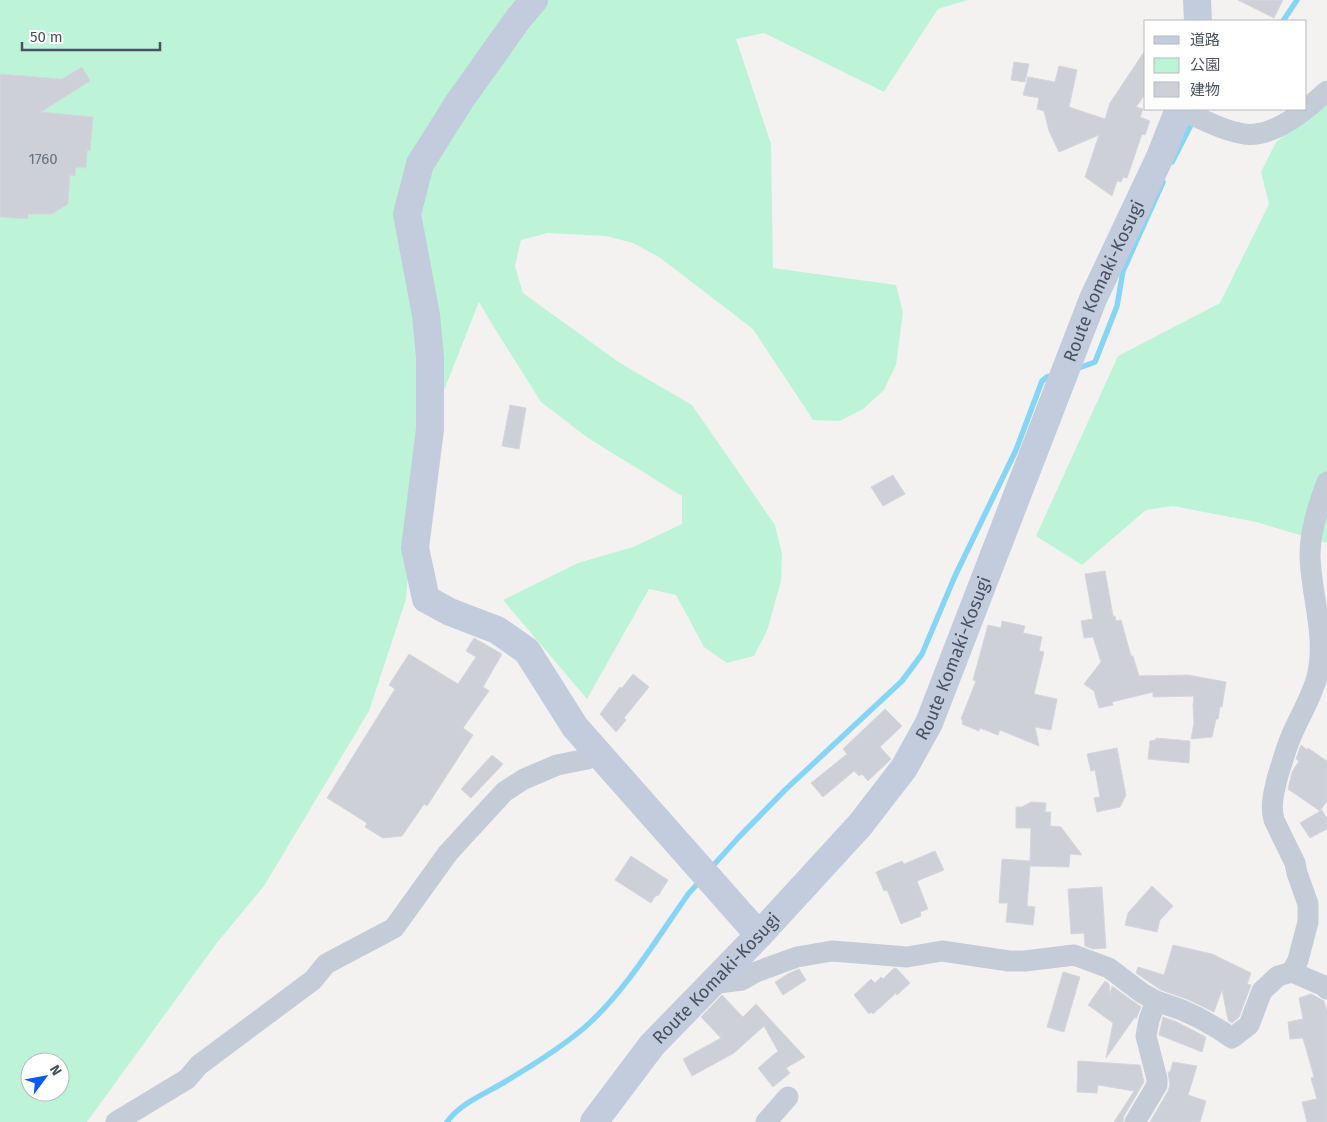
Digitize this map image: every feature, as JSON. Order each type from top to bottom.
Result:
[{"type":"main road","points":[[534,0],[518,19],[459,102],[420,164],[407,214],[426,315],[430,356],[430,429],[415,548],[426,599],[450,612],[497,630],[527,651],[575,726],[759,935]]},
{"type":"main road","points":[[1197,0],[1198,20]]},
{"type":"main road","name":"Route Komaki-Kosugi","points":[[594,1122],[652,1045],[759,935],[860,826],[904,768],[929,723],[1093,300],[1181,110]]},
{"type":"street","points":[[1307,108],[1327,91]]},
{"type":"street","points":[[1181,110],[1218,126],[1243,134],[1253,134],[1276,127],[1304,110]]},
{"type":"street","points":[[1292,972],[1298,960],[1308,922],[1308,904],[1295,863],[1274,820],[1273,795],[1284,752],[1313,689],[1321,658],[1320,631],[1310,556],[1312,531],[1318,505],[1327,482]]},
{"type":"street","points":[[116,1122],[187,1079],[198,1065],[313,980],[326,964],[394,928],[448,853],[504,792],[524,779],[556,765],[587,759],[598,753]]},
{"type":"street","points":[[710,984],[742,980],[756,972],[797,957],[832,951],[907,958],[942,951],[1010,961],[1074,955],[1109,968],[1156,1001],[1182,1010],[1232,1038],[1249,1025],[1262,991],[1278,976],[1292,972],[1327,989]]},
{"type":"street","points":[[1135,1122],[1157,1084],[1146,1036],[1149,1020],[1156,1001]]},
{"type":"street","points":[[766,1122],[788,1097]]},
{"type":"green space","points":[[0,0],[968,0],[938,9],[884,92],[764,33],[736,39],[771,144],[773,268],[896,285],[903,312],[896,365],[884,390],[863,409],[840,421],[813,420],[753,329],[659,257],[633,243],[606,236],[548,233],[521,240],[515,266],[523,293],[620,363],[692,405],[775,525],[782,554],[781,581],[767,631],[754,656],[727,663],[704,647],[676,595],[649,589],[587,699],[503,600],[578,563],[633,547],[682,524],[682,496],[588,438],[541,402],[479,302],[418,456],[406,599],[369,711],[264,886],[216,944],[87,1122],[0,1122]]},
{"type":"green space","points":[[1327,103],[1327,543],[1256,522],[1173,506],[1146,510],[1082,565],[1036,536],[1118,356],[1220,303],[1269,204],[1261,172],[1276,142]]},
{"type":"building","points":[[1238,0],[1283,0],[1274,18]]},
{"type":"building","points":[[1144,52],[1144,96],[1136,107],[1143,109],[1140,117],[1150,121],[1145,135],[1142,134],[1127,178],[1123,177],[1121,182],[1117,181],[1112,196],[1085,177],[1099,135],[1059,152],[1049,131],[1044,111],[1037,109],[1039,98],[1023,95],[1028,77],[1055,82],[1059,66],[1077,70],[1069,107],[1105,119],[1110,103]]},
{"type":"building","points":[[1014,62],[1029,64],[1025,82],[1011,80]]},
{"type":"building","points":[[82,67],[90,81],[41,112],[93,117],[90,151],[87,151],[86,168],[76,167],[75,176],[70,175],[68,204],[52,214],[28,214],[28,219],[0,217],[0,74],[62,79]]},
{"type":"building","points":[[510,405],[526,408],[519,449],[502,446]]},
{"type":"building","points":[[893,475],[905,494],[883,506],[871,487]]},
{"type":"building","points":[[1105,571],[1113,616],[1115,616],[1116,621],[1121,620],[1139,676],[1188,675],[1226,682],[1222,707],[1220,707],[1218,719],[1216,719],[1212,737],[1191,739],[1194,723],[1194,696],[1153,697],[1153,692],[1112,702],[1113,705],[1099,708],[1094,691],[1084,684],[1101,662],[1093,637],[1084,638],[1081,621],[1093,619],[1085,574]]},
{"type":"building","points":[[1002,621],[1025,626],[1023,633],[1042,637],[1039,651],[1044,652],[1034,694],[1057,699],[1051,730],[1035,727],[1039,746],[1000,730],[998,735],[980,728],[979,731],[962,724],[963,720],[961,719],[976,681],[973,680],[988,625],[1001,628]]},
{"type":"building","points":[[474,638],[502,654],[483,687],[489,691],[463,728],[473,735],[427,806],[424,804],[402,836],[383,838],[365,827],[367,823],[327,798],[395,689],[389,685],[409,654],[458,684],[476,657],[466,651]]},
{"type":"building","points":[[633,674],[649,687],[624,718],[626,720],[616,732],[600,714],[620,687],[622,688]]},
{"type":"building","points":[[885,709],[902,726],[880,747],[891,759],[868,781],[862,774],[859,776],[854,771],[823,797],[811,783],[847,754],[843,749]]},
{"type":"building","points":[[1156,738],[1190,741],[1189,763],[1148,759],[1150,741],[1156,740]]},
{"type":"building","points":[[1301,745],[1327,761],[1327,801],[1320,811],[1288,789],[1292,772],[1299,761],[1296,759]]},
{"type":"building","points":[[1117,748],[1126,795],[1120,807],[1097,812],[1094,798],[1100,797],[1095,770],[1091,771],[1087,754]]},
{"type":"building","points":[[492,755],[503,764],[471,798],[461,789]]},
{"type":"building","points":[[1031,802],[1046,803],[1045,812],[1051,812],[1050,826],[1061,827],[1082,855],[1070,854],[1069,867],[1030,866],[1027,906],[1035,907],[1033,925],[1006,922],[1008,903],[999,903],[1002,859],[1030,861],[1031,828],[1016,828],[1016,807],[1022,807]]},
{"type":"building","points":[[1322,810],[1327,819],[1327,829],[1310,838],[1300,823]]},
{"type":"building","points":[[935,851],[944,870],[917,881],[928,909],[920,912],[921,916],[901,924],[887,890],[884,891],[876,872],[902,861],[904,864]]},
{"type":"building","points":[[631,856],[668,880],[651,903],[615,880]]},
{"type":"building","points":[[1152,886],[1173,906],[1160,920],[1157,932],[1125,925],[1128,913]]},
{"type":"building","points":[[1102,887],[1106,948],[1093,949],[1085,946],[1084,933],[1071,934],[1068,889]]},
{"type":"building","points":[[1173,945],[1212,954],[1251,973],[1247,984],[1251,985],[1239,1017],[1232,1023],[1228,1020],[1222,990],[1214,1012],[1187,999],[1161,990],[1136,973],[1138,967],[1164,975]]},
{"type":"building","points":[[894,968],[910,983],[873,1014],[871,1012],[869,1014],[854,995],[871,979],[875,983],[881,977],[883,979]]},
{"type":"building","points":[[799,969],[806,980],[783,995],[775,982]]},
{"type":"building","points":[[1063,972],[1080,977],[1064,1032],[1047,1027]]},
{"type":"building","points":[[1105,981],[1109,984],[1110,994],[1112,986],[1141,1007],[1136,1019],[1135,1017],[1106,1058],[1113,1023],[1088,1005]]},
{"type":"building","points":[[1311,994],[1324,1001],[1327,1012],[1327,1122],[1307,1122],[1302,1102],[1317,1099],[1311,1078],[1314,1077],[1303,1038],[1290,1039],[1288,1022],[1303,1019],[1299,998]]},
{"type":"building","points":[[722,995],[743,1017],[756,1004],[805,1057],[786,1068],[790,1073],[773,1087],[758,1068],[778,1051],[764,1026],[734,1053],[692,1076],[683,1059],[721,1038],[701,1017]]},
{"type":"building","points":[[1163,1017],[1206,1037],[1202,1052],[1159,1035]]},
{"type":"building","points":[[1078,1061],[1140,1065],[1144,1082],[1124,1116],[1123,1122],[1114,1122],[1134,1091],[1098,1085],[1097,1093],[1077,1092]]},
{"type":"building","points":[[1173,1062],[1197,1066],[1188,1095],[1206,1101],[1200,1122],[1150,1122],[1168,1091],[1170,1085],[1168,1072],[1170,1072]]},
{"type":"waterway","points":[[1284,20],[1297,0]]},
{"type":"waterway","points":[[1172,162],[1194,119]]},
{"type":"waterway","points":[[1076,369],[1095,362],[1117,306],[1123,271],[1163,182]]},
{"type":"waterway","points":[[710,869],[785,790],[902,681],[922,654],[955,576],[1016,450],[1042,381],[1047,377],[1055,375]]},
{"type":"waterway","points":[[447,1122],[465,1105],[534,1064],[584,1028],[614,998],[653,946],[689,893],[701,880]]}]
